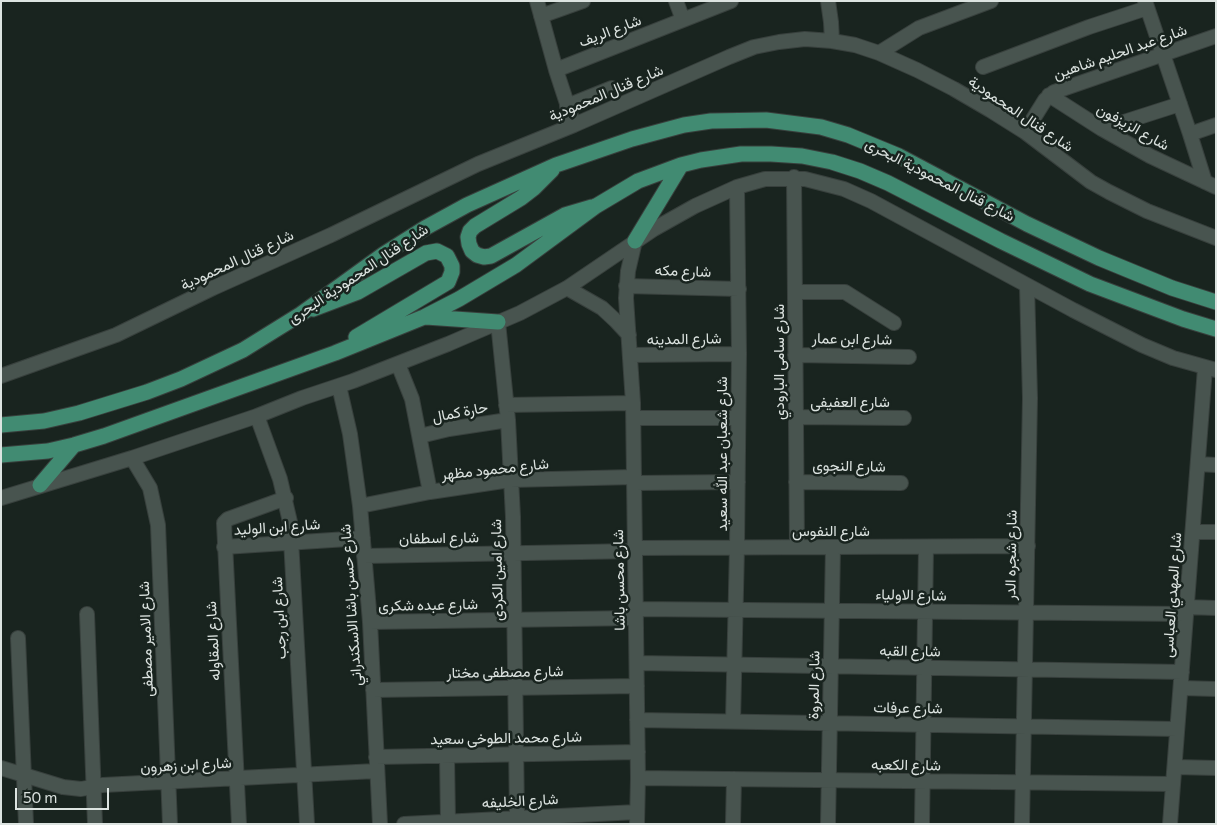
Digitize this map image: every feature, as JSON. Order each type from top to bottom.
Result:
[{"type":"main road","name":"شارع قنال المحمودية البحرى","points":[[1,425],[44,421],[114,404],[148,392],[220,361],[272,332],[301,314],[384,254],[425,228],[467,205],[556,165],[656,131],[711,121],[766,120],[821,127],[848,135],[899,156],[1027,224],[1098,258],[1172,288],[1216,302]]},
{"type":"main road","name":"شارع قنال المحمودية البحرى","points":[[1,455],[48,451],[113,433],[335,353],[424,317],[459,299],[516,265],[550,242],[596,206],[638,181],[681,165],[721,156],[771,154],[802,156],[832,162],[860,171],[888,183],[1001,242],[1090,284],[1183,319],[1216,329]]},
{"type":"main road","points":[[556,165],[545,178],[521,198],[470,231],[468,237],[472,251],[484,257],[491,256],[564,215],[596,206]]},
{"type":"main road","points":[[635,241],[681,165]]},
{"type":"main road","points":[[301,314],[358,292],[426,253],[437,251],[447,256],[452,266],[448,282],[372,326],[335,353]]},
{"type":"main road","points":[[424,317],[498,322]]},
{"type":"main road","points":[[40,485],[74,445]]},
{"type":"street","points":[[537,1],[556,70],[574,125]]},
{"type":"street","points":[[541,16],[584,1]]},
{"type":"street","points":[[676,1],[683,20]]},
{"type":"street","name":"شارع الريف","points":[[556,70],[731,1]]},
{"type":"street","points":[[878,53],[919,28],[964,5],[990,1]]},
{"type":"street","points":[[829,2],[832,41]]},
{"type":"street","points":[[983,67],[1146,4],[1190,134],[1210,185]]},
{"type":"street","name":"شارع عبد الحليم شاهين","points":[[1025,132],[1049,95],[1216,36]]},
{"type":"street","name":"شارع قنال المحمودية","points":[[1,376],[116,335],[478,164],[754,48],[779,42],[805,39],[855,45],[878,53],[954,89],[1025,132],[1091,182],[1140,208],[1216,238]]},
{"type":"street","points":[[567,106],[612,88]]},
{"type":"street","name":"شارع الزيزفون","points":[[1049,95],[1102,129],[1150,156],[1210,185]]},
{"type":"street","points":[[1102,129],[1180,104]]},
{"type":"street","points":[[1190,134],[1216,125]]},
{"type":"street","points":[[1,498],[132,458],[257,416],[448,344],[567,288],[602,266],[635,241],[688,210],[737,187],[765,179],[794,178],[830,184],[858,195],[1027,286],[1158,352],[1210,369]]},
{"type":"street","name":"شارع سامى البارودي","points":[[794,178],[797,547]]},
{"type":"street","name":"شارع شعبان عبد الله سعيد","points":[[733,721],[739,354],[737,187]]},
{"type":"street","name":"شارع محسن باشا","points":[[635,241],[626,286],[626,311],[634,418],[637,818]]},
{"type":"street","name":"شارع مكه","points":[[626,286],[739,289]]},
{"type":"street","name":"شارع شجره الدر","points":[[1022,824],[1030,398],[1027,286]]},
{"type":"street","points":[[567,288],[602,308],[629,335]]},
{"type":"street","points":[[795,292],[845,292],[894,323]]},
{"type":"street","name":"شارع امين الكردى","points":[[498,322],[508,420],[514,552],[518,817]]},
{"type":"street","name":"شارع المدينه","points":[[630,355],[739,354]]},
{"type":"street","name":"شارع ابن عمار","points":[[795,355],[909,357]]},
{"type":"street","points":[[398,364],[412,399],[430,492]]},
{"type":"street","name":"شارع المهدي العباسى","points":[[1170,824],[1198,464],[1210,369]]},
{"type":"street","name":"شارع حسن باشا الاسكندراني","points":[[339,386],[350,434],[363,538],[370,622],[380,824]]},
{"type":"street","points":[[506,405],[633,403]]},
{"type":"street","name":"شارع ابن رجب","points":[[257,416],[286,498],[291,542],[307,824]]},
{"type":"street","points":[[634,418],[738,418]]},
{"type":"street","name":"شارع العفيفى","points":[[796,418],[904,418]]},
{"type":"street","name":"حارة كمال","points":[[420,436],[468,425],[508,420]]},
{"type":"street","name":"شارع الامير مصطفى","points":[[132,458],[150,488],[158,525],[170,824]]},
{"type":"street","points":[[1198,464],[1216,465]]},
{"type":"street","name":"شارع محمود مظهر","points":[[360,506],[430,492],[510,480],[738,482]]},
{"type":"street","name":"شارع النجوى","points":[[796,482],[901,483]]},
{"type":"street","name":"شارع المقاوله","points":[[239,824],[223,528],[225,521],[286,498]]},
{"type":"street","points":[[1193,532],[1216,532]]},
{"type":"street","name":"شارع ابن الوليد","points":[[224,547],[363,538]]},
{"type":"street","name":"شارع النفوس","points":[[635,549],[1028,546]]},
{"type":"street","name":"شارع المروة","points":[[828,824],[833,547]]},
{"type":"street","points":[[922,824],[926,547]]},
{"type":"street","name":"شارع اسطفان","points":[[364,556],[635,549]]},
{"type":"street","name":"شارع الاولياء","points":[[636,613],[736,610],[926,612],[1186,611],[1216,608]]},
{"type":"street","name":"شارع عبده شكرى","points":[[370,622],[515,620],[636,613]]},
{"type":"street","points":[[86,614],[95,824]]},
{"type":"street","points":[[18,638],[26,824]]},
{"type":"street","name":"شارع القبه","points":[[637,663],[1182,672]]},
{"type":"street","name":"شارع مصطفى مختار","points":[[373,690],[637,686]]},
{"type":"street","points":[[1181,688],[1216,689]]},
{"type":"street","name":"شارع عرفات","points":[[637,720],[1178,729]]},
{"type":"street","name":"شارع محمد الطوخى سعيد","points":[[376,757],[638,752]]},
{"type":"street","points":[[448,756],[448,821]]},
{"type":"street","points":[[1175,767],[1216,768]]},
{"type":"street","name":"شارع ابن زهرون","points":[[1,768],[64,787],[81,789],[103,785],[376,772]]},
{"type":"street","name":"شارع الكعبه","points":[[638,778],[1173,784]]},
{"type":"street","points":[[733,824],[734,779]]},
{"type":"street","name":"شارع الخليفه","points":[[404,824],[518,817],[637,818]]}]
